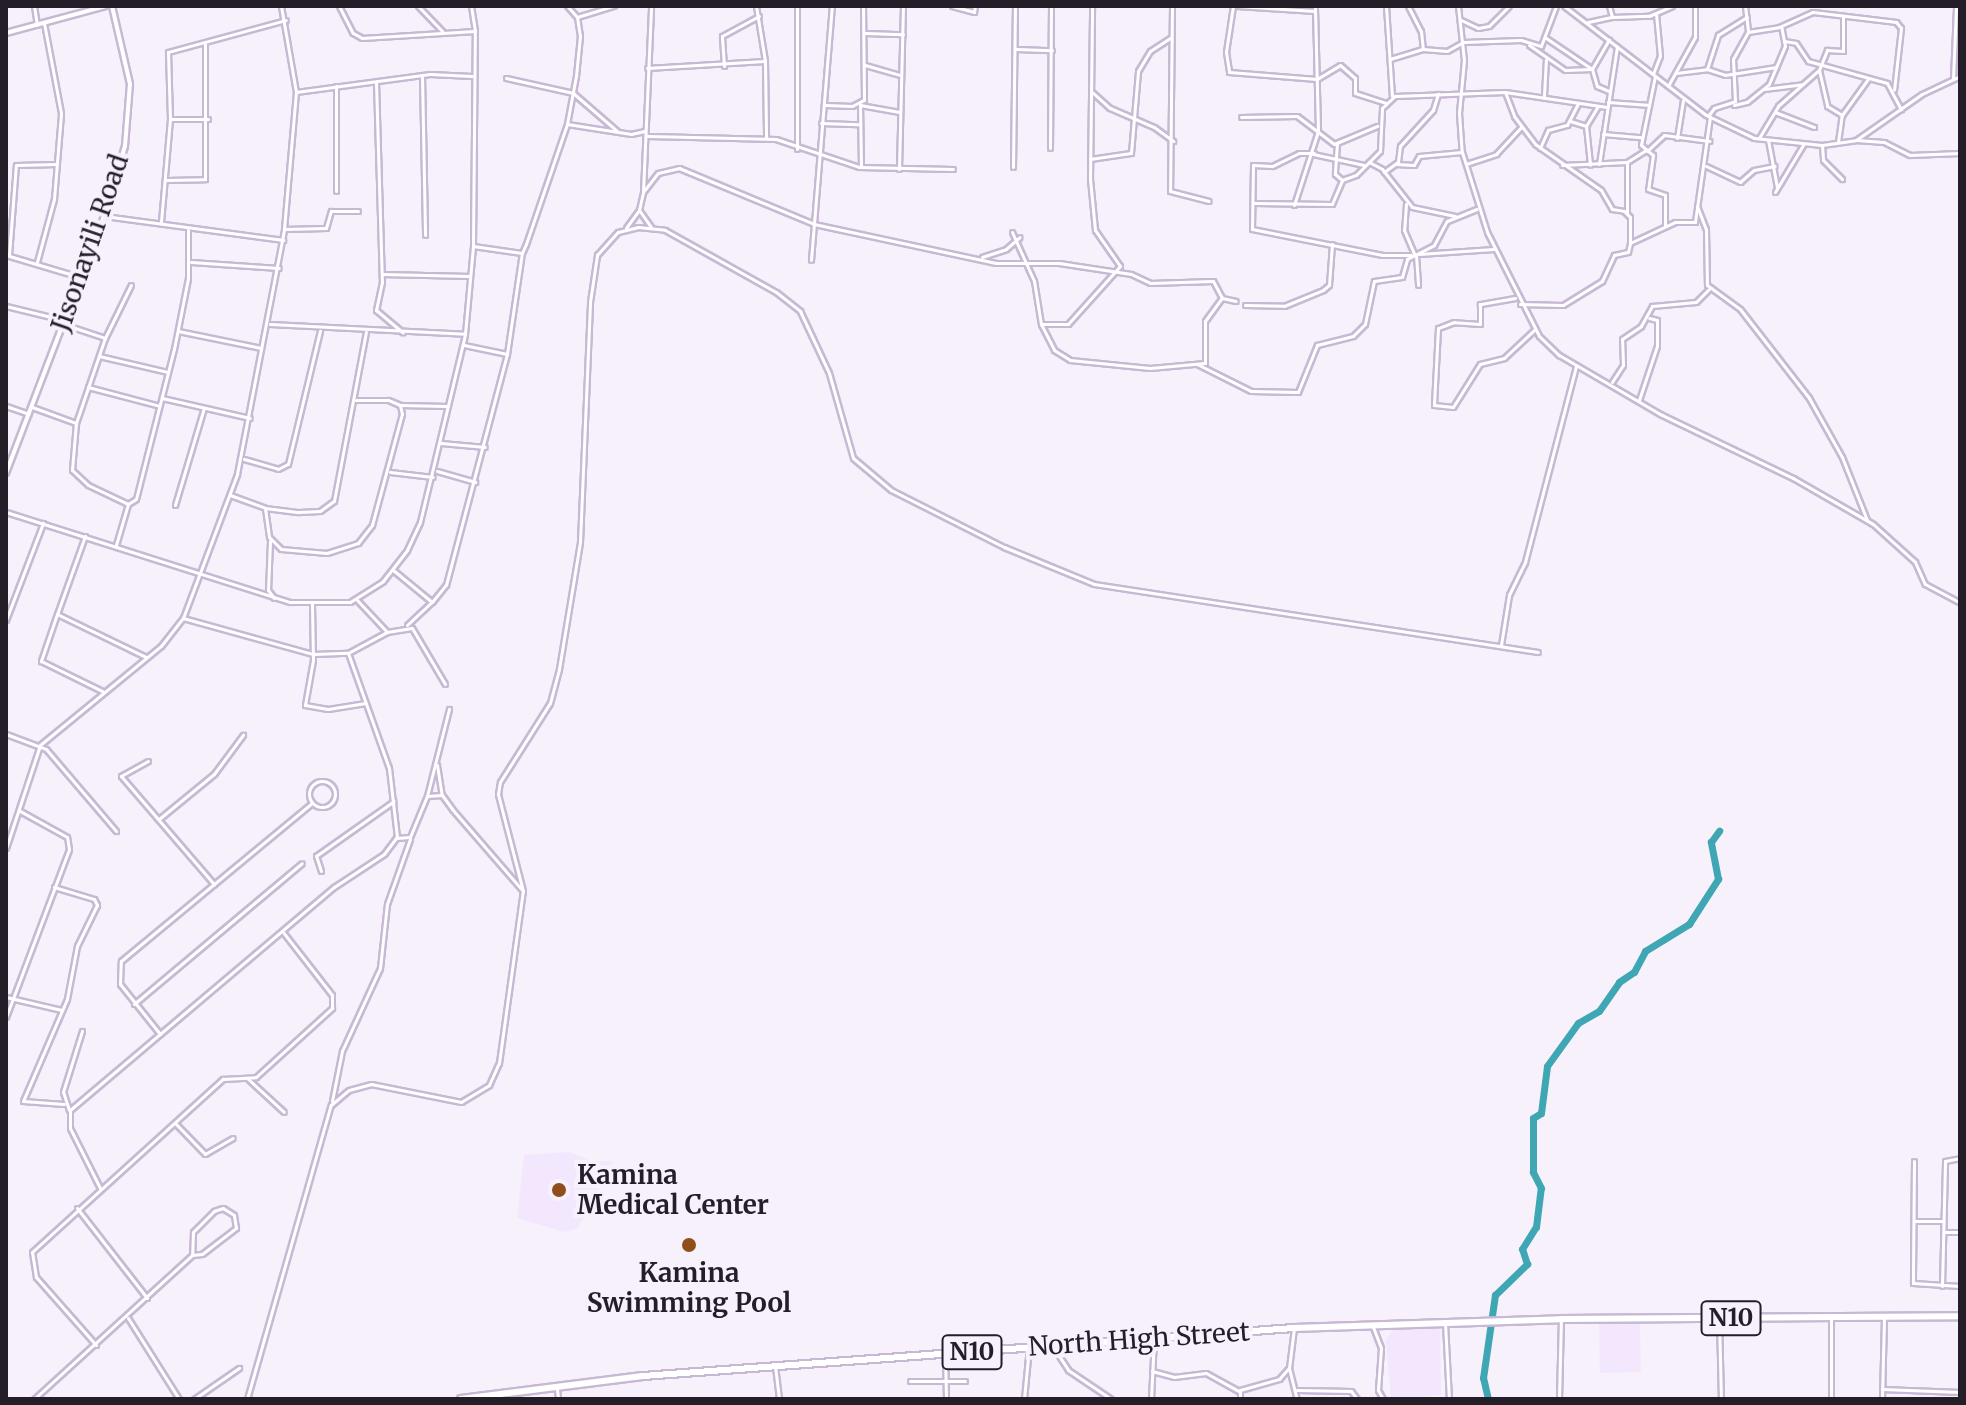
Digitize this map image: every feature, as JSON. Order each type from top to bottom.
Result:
[{"type":"highway","name":"N10","points":[[1561,1319],[1960,1316]]},
{"type":"highway","name":"North High Street","points":[[461,1399],[557,1385],[1052,1345],[1372,1324],[1561,1319]]},
{"type":"street","points":[[34,6],[37,25]]},
{"type":"street","points":[[6,33],[109,6]]},
{"type":"street","name":"Jisonayili Road","points":[[6,473],[104,216],[129,115],[130,84],[109,6]]},
{"type":"street","points":[[6,846],[40,745],[106,693],[183,618],[242,459],[261,348],[279,268],[296,92],[286,20],[281,6]]},
{"type":"street","points":[[339,6],[353,33],[362,38],[475,31]]},
{"type":"street","points":[[418,6],[442,31]]},
{"type":"street","points":[[6,512],[274,598],[312,603],[357,600],[393,570],[415,536],[435,471],[465,334],[473,246],[472,76],[475,31],[471,6]]},
{"type":"street","points":[[183,618],[313,654],[348,653],[407,625],[446,585],[485,447],[507,354],[522,253],[567,124],[581,46],[577,17],[567,6]]},
{"type":"street","points":[[573,12],[614,6]]},
{"type":"street","points":[[331,1105],[363,1085],[461,1102],[489,1085],[499,1063],[523,891],[499,805],[500,782],[550,703],[559,669],[580,542],[586,349],[595,271],[606,241],[626,228],[639,210],[643,192],[651,6]]},
{"type":"street","points":[[756,6],[765,61],[766,139]]},
{"type":"street","points":[[797,6],[797,149]]},
{"type":"street","points":[[811,260],[832,6]]},
{"type":"street","points":[[861,167],[858,124],[865,65],[863,6]]},
{"type":"street","points":[[899,170],[903,6]]},
{"type":"street","points":[[952,6],[974,12],[975,6]]},
{"type":"street","points":[[1013,167],[1015,6]]},
{"type":"street","points":[[1050,148],[1051,6]]},
{"type":"street","points":[[1041,324],[1068,324],[1117,273],[1118,258],[1095,230],[1090,159],[1092,6]]},
{"type":"street","points":[[1172,6],[1171,193],[1209,201]]},
{"type":"street","points":[[1294,205],[1314,153],[1318,131],[1317,79],[1315,9],[1235,6],[1226,52],[1229,72],[1317,79],[1340,65],[1355,78],[1355,93],[1386,103]]},
{"type":"street","points":[[1386,6],[1392,98]]},
{"type":"street","points":[[1408,6],[1421,31],[1423,49]]},
{"type":"street","points":[[1461,20],[1478,28],[1489,26],[1509,6]]},
{"type":"street","points":[[1390,59],[1423,49],[1447,51],[1463,42],[1541,46],[1556,6]]},
{"type":"street","points":[[1564,6],[1709,117],[1759,138],[1803,145],[1856,140],[1884,142],[1910,155],[1960,153]]},
{"type":"street","points":[[1609,6],[1612,17]]},
{"type":"street","points":[[1668,86],[1695,37],[1695,6]]},
{"type":"street","points":[[1731,104],[1738,89],[1734,55],[1748,32],[1745,6]]},
{"type":"street","points":[[1813,12],[1815,6]]},
{"type":"street","points":[[1953,79],[1956,6]]},
{"type":"street","points":[[1460,7],[1463,42],[1462,152],[1478,209],[1494,249],[1534,330],[1576,366],[1612,382],[1639,400],[1868,522],[1910,557],[1925,584],[1960,603]]},
{"type":"street","points":[[1586,23],[1612,17],[1656,14],[1668,7]]},
{"type":"street","points":[[577,17],[583,11]]},
{"type":"street","points":[[1748,32],[1781,26],[1813,12],[1896,22],[1901,28],[1894,90],[1901,109]]},
{"type":"street","points":[[1656,14],[1660,56],[1641,137],[1646,150],[1653,155],[1647,188],[1665,195],[1665,225]]},
{"type":"street","points":[[724,66],[722,36],[759,16]]},
{"type":"street","points":[[1759,138],[1775,112],[1819,70],[1827,50],[1843,51],[1843,16]]},
{"type":"street","points":[[1707,69],[1718,35],[1747,17]]},
{"type":"street","points":[[161,222],[170,119],[168,52],[286,20]]},
{"type":"street","points":[[37,262],[59,164],[61,113],[44,23]]},
{"type":"street","points":[[1695,222],[1698,182],[1706,166],[1710,141],[1709,117],[1714,108],[1747,102],[1764,89],[1776,67],[1784,41],[1781,26]]},
{"type":"street","points":[[865,33],[903,34]]},
{"type":"street","points":[[1090,159],[1130,155],[1138,71],[1150,51],[1172,37]]},
{"type":"street","points":[[1546,38],[1592,69],[1597,86],[1610,91]]},
{"type":"street","points":[[1592,69],[1609,40]]},
{"type":"street","points":[[1784,41],[1796,43],[1808,61],[1823,62],[1894,90]]},
{"type":"street","points":[[164,180],[205,179],[208,119],[205,44]]},
{"type":"street","points":[[1529,45],[1565,70],[1592,69]]},
{"type":"street","points":[[1599,164],[1617,46]]},
{"type":"street","points":[[1015,49],[1052,50]]},
{"type":"street","points":[[1544,96],[1546,59]]},
{"type":"street","points":[[647,68],[724,66],[765,61]]},
{"type":"street","points":[[865,65],[901,75]]},
{"type":"street","points":[[1676,73],[1707,69],[1734,74],[1776,67]]},
{"type":"street","points":[[1819,70],[1827,106],[1842,115]]},
{"type":"street","points":[[296,92],[422,75],[472,76]]},
{"type":"street","points":[[422,75],[425,235]]},
{"type":"street","points":[[1856,140],[1901,109],[1960,76]]},
{"type":"street","points":[[506,78],[573,93],[617,131]]},
{"type":"street","points":[[1838,144],[1842,115],[1868,79]]},
{"type":"street","points":[[376,82],[382,274],[378,315],[403,333]]},
{"type":"street","points":[[1764,89],[1803,84]]},
{"type":"street","points":[[336,86],[336,191]]},
{"type":"street","points":[[1092,92],[1110,108],[1134,117],[1173,141]]},
{"type":"street","points":[[1342,180],[1352,178],[1381,147],[1377,126],[1386,103],[1392,98],[1505,92],[1598,106],[1647,105]]},
{"type":"street","points":[[1505,92],[1521,127],[1540,148],[1607,194],[1612,209],[1628,215]]},
{"type":"street","points":[[1396,164],[1400,146],[1433,110],[1438,94]]},
{"type":"street","points":[[1677,138],[1683,123],[1683,97]]},
{"type":"street","points":[[1570,121],[1578,103]]},
{"type":"street","points":[[824,104],[860,105],[899,112]]},
{"type":"street","points":[[1590,165],[1586,126],[1598,106]]},
{"type":"street","points":[[1775,112],[1814,127]]},
{"type":"street","points":[[1241,117],[1297,116],[1326,141],[1337,143],[1377,126]]},
{"type":"street","points":[[170,119],[208,119]]},
{"type":"street","points":[[1540,148],[1548,130],[1570,121],[1586,126]]},
{"type":"street","points":[[821,123],[858,124]]},
{"type":"street","points":[[567,124],[617,131],[782,139],[797,149],[861,167],[953,169]]},
{"type":"street","points":[[1466,164],[1496,154],[1521,127]]},
{"type":"street","points":[[1603,134],[1641,137]]},
{"type":"street","points":[[1562,165],[1627,162],[1660,136],[1710,141]]},
{"type":"street","points":[[1768,140],[1775,166],[1776,190],[1803,145]]},
{"type":"street","points":[[1337,143],[1335,174],[1342,180]]},
{"type":"street","points":[[1822,145],[1823,160],[1842,179]]},
{"type":"street","points":[[1384,172],[1396,164],[1414,165],[1419,156],[1462,152]]},
{"type":"street","points":[[1456,216],[1406,202],[1384,172],[1367,164],[1299,153],[1272,166],[1253,165],[1252,229],[1382,255],[1494,249]]},
{"type":"street","points":[[1519,303],[1563,305],[1602,281],[1614,255],[1628,252],[1627,162]]},
{"type":"street","points":[[59,164],[16,165],[7,255],[80,277]]},
{"type":"street","points":[[1706,166],[1740,182],[1754,170],[1775,166]]},
{"type":"street","points":[[646,167],[658,173],[689,171],[814,224],[1024,266],[1059,263],[1117,273],[1150,283],[1213,281],[1222,298]]},
{"type":"street","points":[[643,192],[658,173]]},
{"type":"street","points":[[1253,203],[1332,204],[1342,180]]},
{"type":"street","points":[[1406,202],[1404,230],[1414,254],[1418,285]]},
{"type":"street","points":[[1612,382],[1623,365],[1622,339],[1647,317],[1652,306],[1696,302],[1709,288],[1705,224],[1697,206]]},
{"type":"street","points":[[1197,364],[1251,391],[1298,392],[1314,348],[1358,332],[1368,316],[1374,281],[1402,277],[1414,254],[1434,245],[1447,221],[1478,209]]},
{"type":"street","points":[[639,210],[652,229]]},
{"type":"street","points":[[284,229],[326,228],[331,211],[358,211]]},
{"type":"street","points":[[104,216],[161,222],[188,230],[216,228],[283,240]]},
{"type":"street","points":[[1630,243],[1665,225],[1705,224]]},
{"type":"street","points":[[626,228],[652,229],[686,239],[800,311],[829,373],[853,458],[891,490],[960,526],[1094,584],[1538,652]]},
{"type":"street","points":[[116,546],[128,504],[136,499],[178,331],[189,261],[188,230]]},
{"type":"street","points":[[1012,232],[1014,245],[1034,281],[1041,324],[1054,350],[1070,360],[1150,368],[1205,363],[1202,338],[1208,312],[1222,298]]},
{"type":"street","points":[[979,258],[1014,245],[1020,237]]},
{"type":"street","points":[[1245,305],[1284,306],[1323,290],[1329,285],[1332,244]]},
{"type":"street","points":[[473,246],[522,253]]},
{"type":"street","points":[[189,261],[279,268]]},
{"type":"street","points":[[382,274],[470,276]]},
{"type":"street","points":[[128,504],[88,485],[72,470],[76,423],[105,338],[131,285]]},
{"type":"street","points":[[1709,288],[1740,309],[1809,398],[1842,457],[1868,522]]},
{"type":"street","points":[[1222,298],[1236,301]]},
{"type":"street","points":[[1517,298],[1480,304],[1480,324],[1454,322],[1438,328],[1434,405],[1453,407],[1480,364],[1504,358],[1534,330]]},
{"type":"street","points":[[6,306],[105,338]]},
{"type":"street","points":[[1639,400],[1657,346],[1657,320],[1647,317]]},
{"type":"street","points":[[268,324],[320,331],[465,334]]},
{"type":"street","points":[[178,331],[261,348]]},
{"type":"street","points":[[242,459],[278,469],[288,464],[320,331]]},
{"type":"street","points":[[230,495],[265,508],[315,512],[334,501],[356,400],[366,332]]},
{"type":"street","points":[[463,345],[507,354]]},
{"type":"street","points":[[99,356],[168,372]]},
{"type":"street","points":[[1501,645],[1509,595],[1525,562],[1576,366]]},
{"type":"street","points":[[88,387],[160,406]]},
{"type":"street","points":[[162,398],[250,418]]},
{"type":"street","points":[[356,400],[447,406]]},
{"type":"street","points":[[270,541],[281,549],[314,553],[354,546],[372,525],[388,472],[400,405]]},
{"type":"street","points":[[6,406],[29,414]]},
{"type":"street","points":[[32,407],[76,423]]},
{"type":"street","points":[[175,505],[204,408]]},
{"type":"street","points":[[440,443],[485,447]]},
{"type":"street","points":[[435,471],[475,482]]},
{"type":"street","points":[[388,472],[433,477]]},
{"type":"street","points":[[265,508],[270,541],[268,590],[274,598]]},
{"type":"street","points":[[6,620],[43,523]]},
{"type":"street","points":[[85,536],[41,661],[106,693]]},
{"type":"street","points":[[393,570],[432,602]]},
{"type":"street","points":[[357,600],[387,632]]},
{"type":"street","points":[[312,603],[313,654],[305,705],[328,709],[366,703]]},
{"type":"street","points":[[57,614],[146,657]]},
{"type":"street","points":[[407,625],[445,684]]},
{"type":"street","points":[[70,1110],[334,887],[384,854],[397,837],[394,801],[348,653]]},
{"type":"street","points":[[247,1399],[331,1105],[342,1051],[380,968],[387,904],[437,765],[449,709]]},
{"type":"street","points":[[6,734],[40,745],[116,831]]},
{"type":"street","points":[[159,819],[214,774],[243,735]]},
{"type":"street","points":[[148,761],[121,776],[214,884]]},
{"type":"street","points":[[437,765],[442,795],[523,891]]},
{"type":"street","points":[[160,1034],[117,978],[121,961],[312,803],[330,804],[331,786],[313,785],[312,803]]},
{"type":"street","points":[[427,796],[442,795]]},
{"type":"street","points":[[321,871],[315,860],[319,852],[394,801]]},
{"type":"street","points":[[6,1017],[9,998],[69,849],[67,837],[20,811]]},
{"type":"street","points":[[397,837],[410,837]]},
{"type":"street","points":[[134,1004],[302,863]]},
{"type":"street","points":[[54,887],[94,899],[97,905],[77,946],[62,1010],[23,1101],[64,1104],[70,1110],[70,1128],[100,1188]]},
{"type":"street","points":[[96,1345],[36,1277],[31,1265],[37,1244],[223,1079],[256,1077],[332,1008],[332,995],[283,932]]},
{"type":"street","points":[[9,998],[62,1010]]},
{"type":"street","points":[[64,1104],[66,1077],[82,1031]]},
{"type":"street","points":[[247,1078],[284,1112]]},
{"type":"street","points":[[175,1123],[205,1154],[233,1138]]},
{"type":"street","points":[[1942,1286],[1945,1161],[1960,1158]]},
{"type":"street","points":[[1914,1161],[1913,1283],[1960,1286]]},
{"type":"street","points":[[77,1208],[147,1298]]},
{"type":"street","points":[[34,1399],[192,1255],[202,1254],[236,1228],[234,1215],[223,1208],[214,1211],[193,1232],[192,1255]]},
{"type":"street","points":[[1914,1221],[1943,1221]]},
{"type":"street","points":[[1943,1232],[1960,1232]]},
{"type":"street","points":[[1882,1399],[1884,1316]]},
{"type":"street","points":[[127,1317],[179,1399]]},
{"type":"street","points":[[1831,1317],[1831,1399]]},
{"type":"street","points":[[1559,1399],[1561,1319]]},
{"type":"street","points":[[1719,1319],[1721,1399]]},
{"type":"street","points":[[1445,1323],[1449,1399]]},
{"type":"street","points":[[1372,1324],[1381,1348],[1378,1386],[1383,1399]]},
{"type":"street","points":[[1294,1328],[1289,1368],[1297,1389],[1297,1399]]},
{"type":"street","points":[[1151,1399],[1154,1338]]},
{"type":"street","points":[[1052,1345],[1068,1370],[1111,1399]]},
{"type":"street","points":[[1024,1399],[1029,1347]]},
{"type":"street","points":[[945,1354],[946,1399]]},
{"type":"street","points":[[775,1366],[779,1399]]},
{"type":"street","points":[[194,1399],[239,1368]]},
{"type":"street","points":[[1152,1371],[1174,1377],[1206,1373],[1239,1391],[1279,1379],[1289,1368]]},
{"type":"street","points":[[910,1381],[965,1381]]},
{"type":"street","points":[[557,1385],[558,1399]]},
{"type":"street","points":[[1297,1389],[1351,1391],[1357,1399]]},
{"type":"street","points":[[1882,1389],[1960,1392]]},
{"type":"street","points":[[1239,1391],[1240,1399]]},
{"type":"shaded area","name":"Kamina Medical Center","points":[[570,1152],[591,1161],[613,1161],[578,1228],[565,1232],[517,1218],[524,1155]]},
{"type":"shaded area","points":[[1640,1323],[1641,1372],[1600,1373],[1599,1324]]},
{"type":"shaded area","points":[[1440,1327],[1441,1395],[1391,1399],[1386,1341],[1393,1328]]},
{"type":"waterway","points":[[1488,1399],[1483,1378],[1495,1295],[1527,1264],[1522,1249],[1536,1227],[1541,1188],[1533,1172],[1533,1118],[1541,1113],[1547,1066],[1578,1023],[1599,1011],[1619,982],[1634,972],[1645,951],[1689,924],[1718,879],[1711,842],[1719,831]]},
{"type":"place","name":"Kamina Medical Center","points":[[559,1190]]},
{"type":"place","name":"Kamina Swimming Pool","points":[[689,1245]]}]
